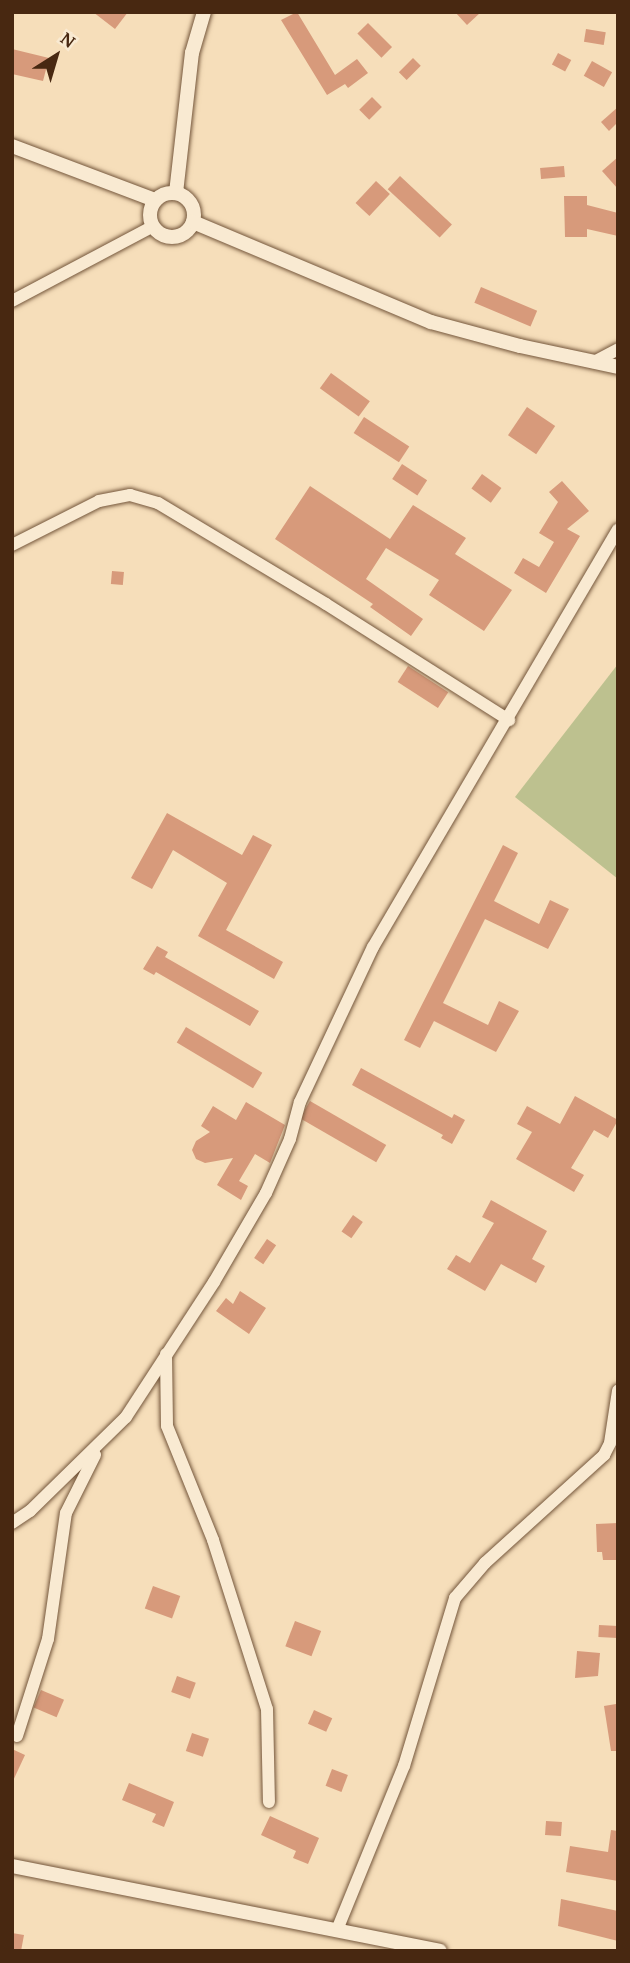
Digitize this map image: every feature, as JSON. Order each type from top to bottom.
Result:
[{"type":"street","points":[[176,193],[192,53],[204,12]]},
{"type":"street","points":[[12,146],[155,200]]},
{"type":"street","points":[[176,193],[191,204],[193,222],[186,232],[174,237],[162,235],[152,227],[149,213],[155,200],[165,194],[176,193]]},
{"type":"street","points":[[193,222],[431,322],[520,346],[618,367]]},
{"type":"street","points":[[12,300],[152,227]]},
{"type":"street","points":[[594,362],[618,349]]},
{"type":"street","points":[[12,545],[99,501],[130,495],[158,503],[326,604],[509,720]]},
{"type":"street","points":[[12,1523],[30,1511],[126,1417],[214,1282],[266,1193],[290,1139],[300,1102],[373,947],[509,720],[618,530]]},
{"type":"street","points":[[166,1354],[167,1426],[213,1540],[267,1709],[269,1802]]},
{"type":"street","points":[[337,1930],[404,1766],[455,1598],[485,1563],[604,1455],[610,1443],[618,1391]]},
{"type":"street","points":[[17,1736],[48,1639],[66,1513],[100,1445]]},
{"type":"street","points":[[12,1866],[440,1951]]},
{"type":"green space","points":[[618,664],[618,879],[515,797]]},
{"type":"building","points":[[93,12],[128,12],[115,29]]},
{"type":"building","points":[[297,12],[335,75],[357,59],[368,73],[348,88],[345,84],[327,95],[281,20]]},
{"type":"building","points":[[455,12],[481,12],[467,25]]},
{"type":"building","points":[[368,23],[392,47],[381,58],[357,34]]},
{"type":"building","points":[[586,29],[606,32],[604,45],[584,42]]},
{"type":"building","points":[[12,49],[49,58],[43,81],[12,74]]},
{"type":"building","points":[[558,53],[571,60],[565,72],[552,64]]},
{"type":"building","points":[[413,58],[421,66],[407,80],[399,72]]},
{"type":"building","points":[[592,61],[612,72],[604,87],[584,76]]},
{"type":"building","points":[[372,97],[382,107],[369,120],[359,110]]},
{"type":"building","points":[[618,107],[618,122],[609,131],[601,122]]},
{"type":"building","points":[[618,157],[618,189],[602,171]]},
{"type":"building","points":[[564,166],[565,177],[541,179],[540,168]]},
{"type":"building","points":[[400,176],[452,224],[440,238],[388,189]]},
{"type":"building","points":[[376,181],[390,194],[369,216],[356,203]]},
{"type":"building","points":[[564,196],[587,196],[587,205],[618,213],[618,236],[587,229],[587,237],[565,237]]},
{"type":"building","points":[[481,287],[537,311],[531,326],[474,303]]},
{"type":"building","points":[[331,373],[370,401],[359,417],[320,388]]},
{"type":"building","points":[[527,407],[555,426],[536,454],[508,435]]},
{"type":"building","points":[[364,417],[409,446],[399,462],[354,433]]},
{"type":"building","points":[[402,464],[427,480],[417,495],[392,479]]},
{"type":"building","points":[[482,474],[501,488],[491,503],[471,489]]},
{"type":"building","points":[[562,481],[589,511],[567,529],[580,536],[546,593],[514,573],[523,558],[539,567],[554,542],[539,533],[558,502],[549,492]]},
{"type":"building","points":[[310,486],[390,539],[413,505],[466,538],[455,554],[512,590],[484,631],[429,595],[439,580],[386,548],[366,579],[423,619],[411,636],[370,607],[373,604],[275,539]]},
{"type":"building","points":[[112,571],[124,572],[123,585],[111,584]]},
{"type":"building","points":[[408,666],[448,692],[438,708],[398,682]]},
{"type":"building","points":[[167,813],[242,855],[253,835],[272,845],[226,930],[283,962],[274,979],[198,936],[227,883],[173,850],[152,889],[131,878]]},
{"type":"building","points":[[503,845],[518,853],[494,901],[539,924],[550,900],[569,909],[548,949],[485,919],[443,1003],[488,1025],[499,1001],[519,1011],[496,1052],[434,1021],[420,1048],[404,1040]]},
{"type":"building","points":[[157,946],[168,952],[165,957],[259,1011],[250,1026],[156,972],[154,975],[143,969]]},
{"type":"building","points":[[186,1027],[262,1073],[253,1088],[177,1042]]},
{"type":"building","points":[[361,1068],[452,1118],[454,1114],[465,1120],[452,1144],[441,1138],[443,1135],[352,1085]]},
{"type":"building","points":[[575,1096],[618,1120],[608,1138],[594,1130],[571,1168],[584,1175],[574,1192],[516,1159],[532,1132],[517,1124],[527,1106],[560,1124]]},
{"type":"building","points":[[310,1101],[386,1145],[376,1162],[300,1118]]},
{"type":"building","points":[[246,1102],[285,1125],[270,1163],[255,1154],[239,1181],[248,1186],[241,1200],[217,1185],[233,1158],[205,1163],[196,1159],[192,1150],[196,1141],[210,1132],[201,1126],[213,1106],[236,1120]]},
{"type":"building","points":[[491,1200],[547,1231],[532,1259],[545,1266],[536,1283],[501,1264],[485,1291],[447,1269],[456,1255],[470,1263],[494,1223],[482,1217]]},
{"type":"building","points":[[353,1215],[363,1222],[351,1238],[342,1231]]},
{"type":"building","points":[[267,1239],[276,1245],[263,1264],[254,1258]]},
{"type":"building","points":[[240,1291],[266,1308],[249,1334],[216,1311],[226,1298],[233,1304]]},
{"type":"building","points":[[618,1523],[618,1560],[603,1560],[602,1552],[597,1552],[596,1524]]},
{"type":"building","points":[[153,1586],[180,1596],[172,1618],[145,1609]]},
{"type":"building","points":[[295,1621],[321,1631],[311,1656],[285,1646]]},
{"type":"building","points":[[599,1625],[618,1626],[617,1638],[598,1637]]},
{"type":"building","points":[[577,1651],[600,1653],[598,1676],[575,1678]]},
{"type":"building","points":[[177,1676],[196,1683],[190,1699],[171,1692]]},
{"type":"building","points":[[41,1690],[64,1700],[57,1717],[34,1707]]},
{"type":"building","points":[[616,1704],[618,1751],[611,1751],[604,1706]]},
{"type":"building","points":[[314,1710],[332,1718],[326,1732],[308,1724]]},
{"type":"building","points":[[192,1733],[209,1739],[203,1757],[186,1751]]},
{"type":"building","points":[[12,1749],[25,1755],[12,1783]]},
{"type":"building","points":[[332,1769],[348,1775],[341,1792],[326,1786]]},
{"type":"building","points":[[129,1783],[174,1802],[164,1827],[152,1822],[156,1814],[122,1800]]},
{"type":"building","points":[[270,1816],[319,1838],[308,1864],[293,1858],[296,1851],[261,1835]]},
{"type":"building","points":[[546,1821],[562,1822],[561,1836],[545,1835]]},
{"type":"building","points":[[611,1830],[618,1831],[618,1881],[566,1872],[570,1846],[608,1852]]},
{"type":"building","points":[[561,1899],[618,1911],[618,1941],[558,1926]]},
{"type":"building","points":[[12,1933],[24,1935],[21,1951],[12,1951]]}]
